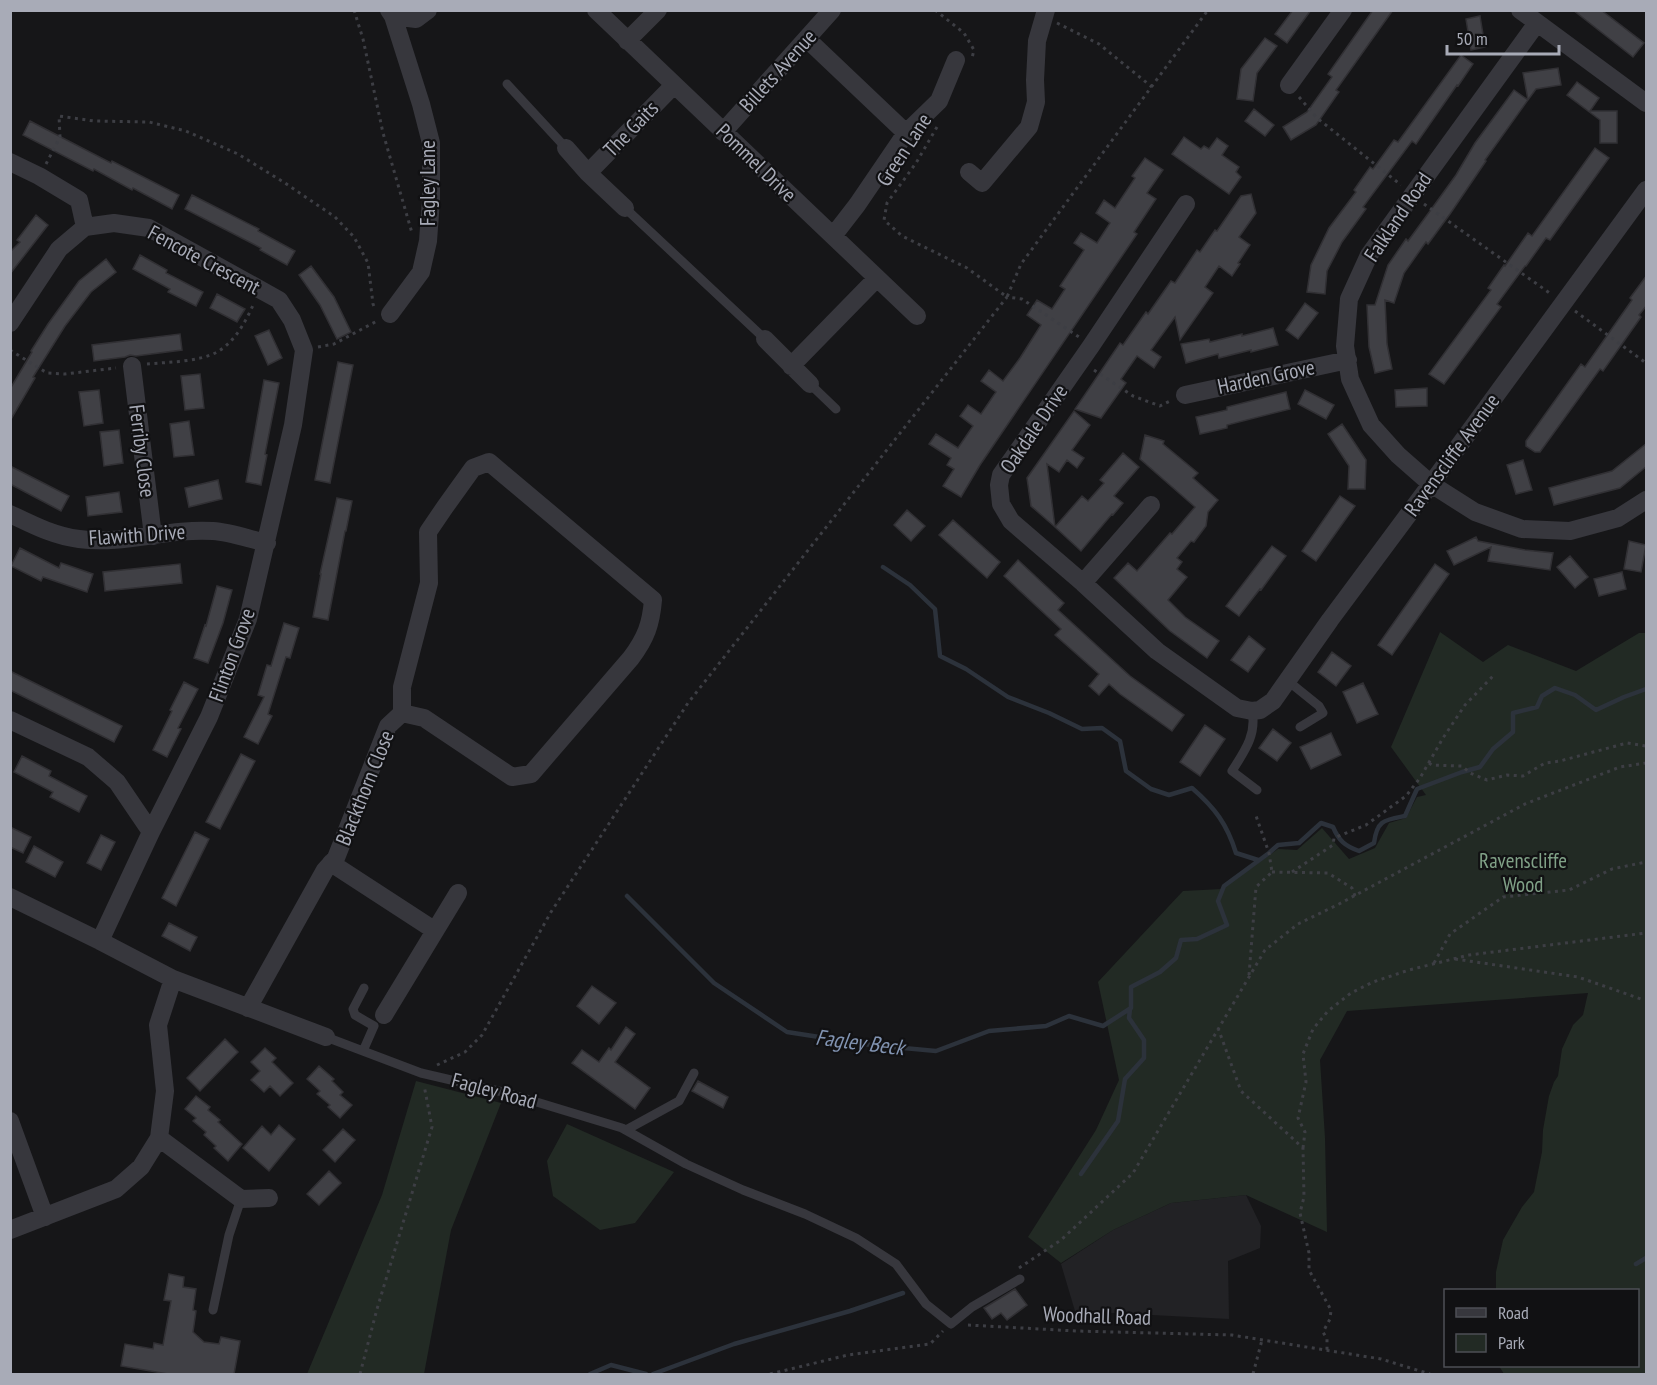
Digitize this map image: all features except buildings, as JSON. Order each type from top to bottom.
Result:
[{"type":"street","points":[[391,13],[416,19],[428,10]]},
{"type":"street","name":"Pommel Drive","points":[[596,10],[917,316]]},
{"type":"street","points":[[627,40],[658,10]]},
{"type":"street","name":"Billets Avenue","points":[[723,132],[832,10]]},
{"type":"street","points":[[1288,85],[1343,10]]},
{"type":"street","points":[[1520,10],[1647,103]]},
{"type":"street","name":"Fagley Lane","points":[[385,317],[421,272],[428,241],[431,189],[431,143],[421,104],[391,13]]},
{"type":"street","points":[[969,172],[982,183],[1029,127],[1036,102],[1037,41],[1045,14]]},
{"type":"street","name":"Falkland Road","points":[[1537,23],[1369,255],[1349,299],[1345,346],[1350,379],[1371,425],[1398,455],[1431,484],[1475,512],[1522,529],[1570,531],[1618,518],[1647,500]]},
{"type":"street","points":[[807,39],[906,133]]},
{"type":"street","points":[[833,236],[906,133],[939,101],[963,63]]},
{"type":"street","name":"The Gaits","points":[[588,173],[674,85]]},
{"type":"street","points":[[566,148],[588,173],[625,208]]},
{"type":"street","points":[[10,162],[79,200],[86,227],[59,249],[10,323]]},
{"type":"street","name":"Ravenscliffe Avenue","points":[[1252,711],[1267,706],[1273,701],[1330,620],[1647,190]]},
{"type":"street","name":"Oakdale Drive","points":[[1186,204],[1086,342],[1001,475],[999,485],[1001,504],[1011,521],[1157,651],[1237,708],[1252,711]]},
{"type":"street","name":"Fencote Crescent","points":[[86,227],[114,223],[149,228],[279,300],[292,320],[304,350]]},
{"type":"street","points":[[791,366],[877,278]]},
{"type":"street","points":[[765,339],[810,384]]},
{"type":"street","name":"Flinton Grove","points":[[100,941],[151,832],[210,717],[248,619],[292,425],[304,350]]},
{"type":"street","name":"Harden Grove","points":[[1185,395],[1348,360]]},
{"type":"street","name":"Ferriby Close","points":[[132,366],[153,536]]},
{"type":"street","name":"Blackthorn Close","points":[[248,1008],[324,870],[336,858],[387,726],[402,713],[402,687],[429,583],[428,532],[473,468],[489,462],[653,600],[652,614],[644,640],[531,774],[512,777],[424,718],[402,713]]},
{"type":"street","points":[[1083,583],[1151,506]]},
{"type":"street","name":"Flawith Drive","points":[[10,514],[48,532],[80,539],[106,540],[188,530],[216,531],[267,543]]},
{"type":"street","points":[[10,720],[88,757],[117,782],[151,832]]},
{"type":"street","points":[[331,863],[434,930]]},
{"type":"street","points":[[384,1015],[458,893]]},
{"type":"street","name":"Fagley Road","points":[[10,897],[173,979],[326,1037]]},
{"type":"street","points":[[10,1230],[116,1189],[141,1167],[159,1138],[165,1091],[158,1025],[173,979]]},
{"type":"street","points":[[10,1121],[45,1216]]},
{"type":"street","points":[[159,1138],[241,1199],[269,1198]]},
{"type":"lane","points":[[507,84],[566,148]]},
{"type":"lane","points":[[625,208],[765,339]]},
{"type":"lane","points":[[810,384],[836,409]]},
{"type":"lane","points":[[1288,681],[1319,706],[1323,713],[1300,727]]},
{"type":"lane","points":[[1252,711],[1254,728],[1252,736],[1232,771],[1257,790]]},
{"type":"lane","points":[[363,1051],[374,1026],[355,1015],[353,1008],[364,988]]},
{"type":"lane","name":"Fagley Road","points":[[326,1037],[421,1073],[579,1114],[626,1130],[686,1164],[856,1238],[896,1263],[926,1304],[951,1324]]},
{"type":"lane","points":[[626,1130],[679,1101],[694,1073]]},
{"type":"lane","points":[[213,1310],[229,1235],[241,1199]]},
{"type":"lane","points":[[951,1324],[1017,1275]]},
{"type":"path","points":[[354,10],[363,39],[383,133],[413,237]]},
{"type":"path","points":[[935,10],[964,33],[974,50],[963,63]]},
{"type":"path","points":[[360,1374],[377,1309],[432,1127],[421,1073],[465,1052],[482,1035],[551,912],[688,703],[1007,297],[1021,264],[1208,10]]},
{"type":"path","points":[[1045,14],[1099,44],[1152,87]]},
{"type":"path","points":[[39,176],[60,137],[59,116],[94,121],[149,122],[186,131],[238,154],[285,183],[335,217],[354,237],[368,263],[373,304],[385,317],[334,344],[304,350]]},
{"type":"path","name":"Green Lane","points":[[939,123],[916,163],[887,203],[884,220],[902,236],[967,268],[1007,297]]},
{"type":"path","points":[[10,350],[47,373],[65,374],[200,358],[218,352],[234,337],[248,318],[260,290]]},
{"type":"path","points":[[1007,297],[1022,299],[1086,342],[1088,366],[1132,396],[1160,406],[1185,395]]},
{"type":"path","points":[[1574,310],[1647,363]]},
{"type":"path","points":[[1292,872],[1333,845],[1334,838],[1366,825],[1406,796],[1420,778],[1465,705],[1494,675]]},
{"type":"path","points":[[1429,763],[1462,766],[1470,773],[1487,780],[1507,775],[1523,776],[1545,764],[1627,743],[1647,746]]},
{"type":"path","points":[[1017,1275],[1061,1240],[1133,1173],[1265,950],[1298,924],[1355,896],[1525,804],[1620,767],[1647,764]]},
{"type":"path","points":[[1255,813],[1269,853],[1272,872]]},
{"type":"path","points":[[1434,963],[1450,934],[1503,897],[1569,890],[1612,869],[1647,862]]},
{"type":"path","points":[[1249,977],[1256,887],[1272,872],[1328,873],[1352,888],[1355,896]]},
{"type":"path","points":[[1326,1350],[1328,1339],[1323,1332],[1330,1319],[1331,1310],[1309,1270],[1309,1253],[1300,1213],[1304,1197],[1305,1132],[1298,1118],[1306,1082],[1303,1054],[1313,1029],[1328,1011],[1351,993],[1373,982],[1434,963],[1499,950],[1647,933]]},
{"type":"path","points":[[1453,958],[1578,977],[1641,999],[1647,999]]},
{"type":"path","points":[[1218,1028],[1241,1091],[1303,1148]]},
{"type":"path","points":[[770,1374],[848,1355],[930,1344],[951,1324]]},
{"type":"path","name":"Woodhall Road","points":[[951,1324],[1076,1331],[1232,1335],[1381,1359],[1430,1374]]},
{"type":"path","points":[[1253,1374],[1262,1340]]},
{"type":"shaded area","points":[[1246,1195],[1261,1226],[1260,1248],[1228,1261],[1229,1319],[1075,1311],[1061,1264],[1113,1230],[1171,1203]]},
{"type":"green space","name":"Ravenscliffe Wood","points":[[1440,632],[1483,662],[1508,645],[1576,671],[1639,633],[1646,633],[1646,1374],[1504,1374],[1500,1367],[1639,1367],[1639,1289],[1496,1289],[1496,1272],[1503,1240],[1522,1207],[1534,1192],[1549,1096],[1558,1076],[1562,1049],[1573,1025],[1583,1015],[1588,993],[1347,1011],[1320,1060],[1325,1138],[1327,1232],[1246,1195],[1171,1203],[1113,1230],[1061,1263],[1028,1237],[1096,1130],[1119,1080],[1098,982],[1183,891],[1222,889],[1278,849],[1297,850],[1322,828],[1349,859],[1375,848],[1389,823],[1406,818],[1417,797],[1426,795],[1391,747]]},
{"type":"green space","points":[[416,1081],[501,1103],[451,1230],[424,1374],[307,1374],[382,1195]]},
{"type":"green space","points":[[567,1124],[674,1172],[635,1223],[600,1230],[553,1196],[547,1161]]},
{"type":"waterway","name":"Fagley Beck","points":[[883,567],[910,585],[935,609],[940,656],[966,669],[1008,697],[1082,729],[1102,728],[1120,741],[1126,771],[1151,789],[1169,795],[1192,788],[1219,817],[1229,833],[1236,853],[1258,860]]},
{"type":"waterway","name":"Fagley Beck","points":[[627,896],[714,983],[787,1032],[871,1045],[936,1051],[989,1031],[1046,1026],[1069,1016],[1103,1026],[1131,1008],[1131,987],[1160,972],[1176,958],[1181,940],[1197,939],[1227,925],[1218,901],[1224,886],[1278,845],[1299,843],[1321,823],[1333,827],[1343,842],[1359,851],[1374,843],[1377,830],[1383,822],[1405,816],[1417,789],[1480,767],[1493,749],[1513,732],[1513,713],[1537,707],[1542,696],[1555,688],[1575,695],[1596,710],[1646,689]]},
{"type":"waterway","name":"Fagley Beck","points":[[1081,1174],[1118,1121],[1125,1079],[1144,1058],[1144,1040],[1129,1018],[1130,1009]]},
{"type":"waterway","points":[[1636,1264],[1646,1258]]},
{"type":"waterway","name":"Fagley Beck","points":[[653,1374],[734,1344],[850,1311],[903,1293]]},
{"type":"waterway","name":"Fagley Beck","points":[[590,1374],[611,1365],[646,1374]]}]
